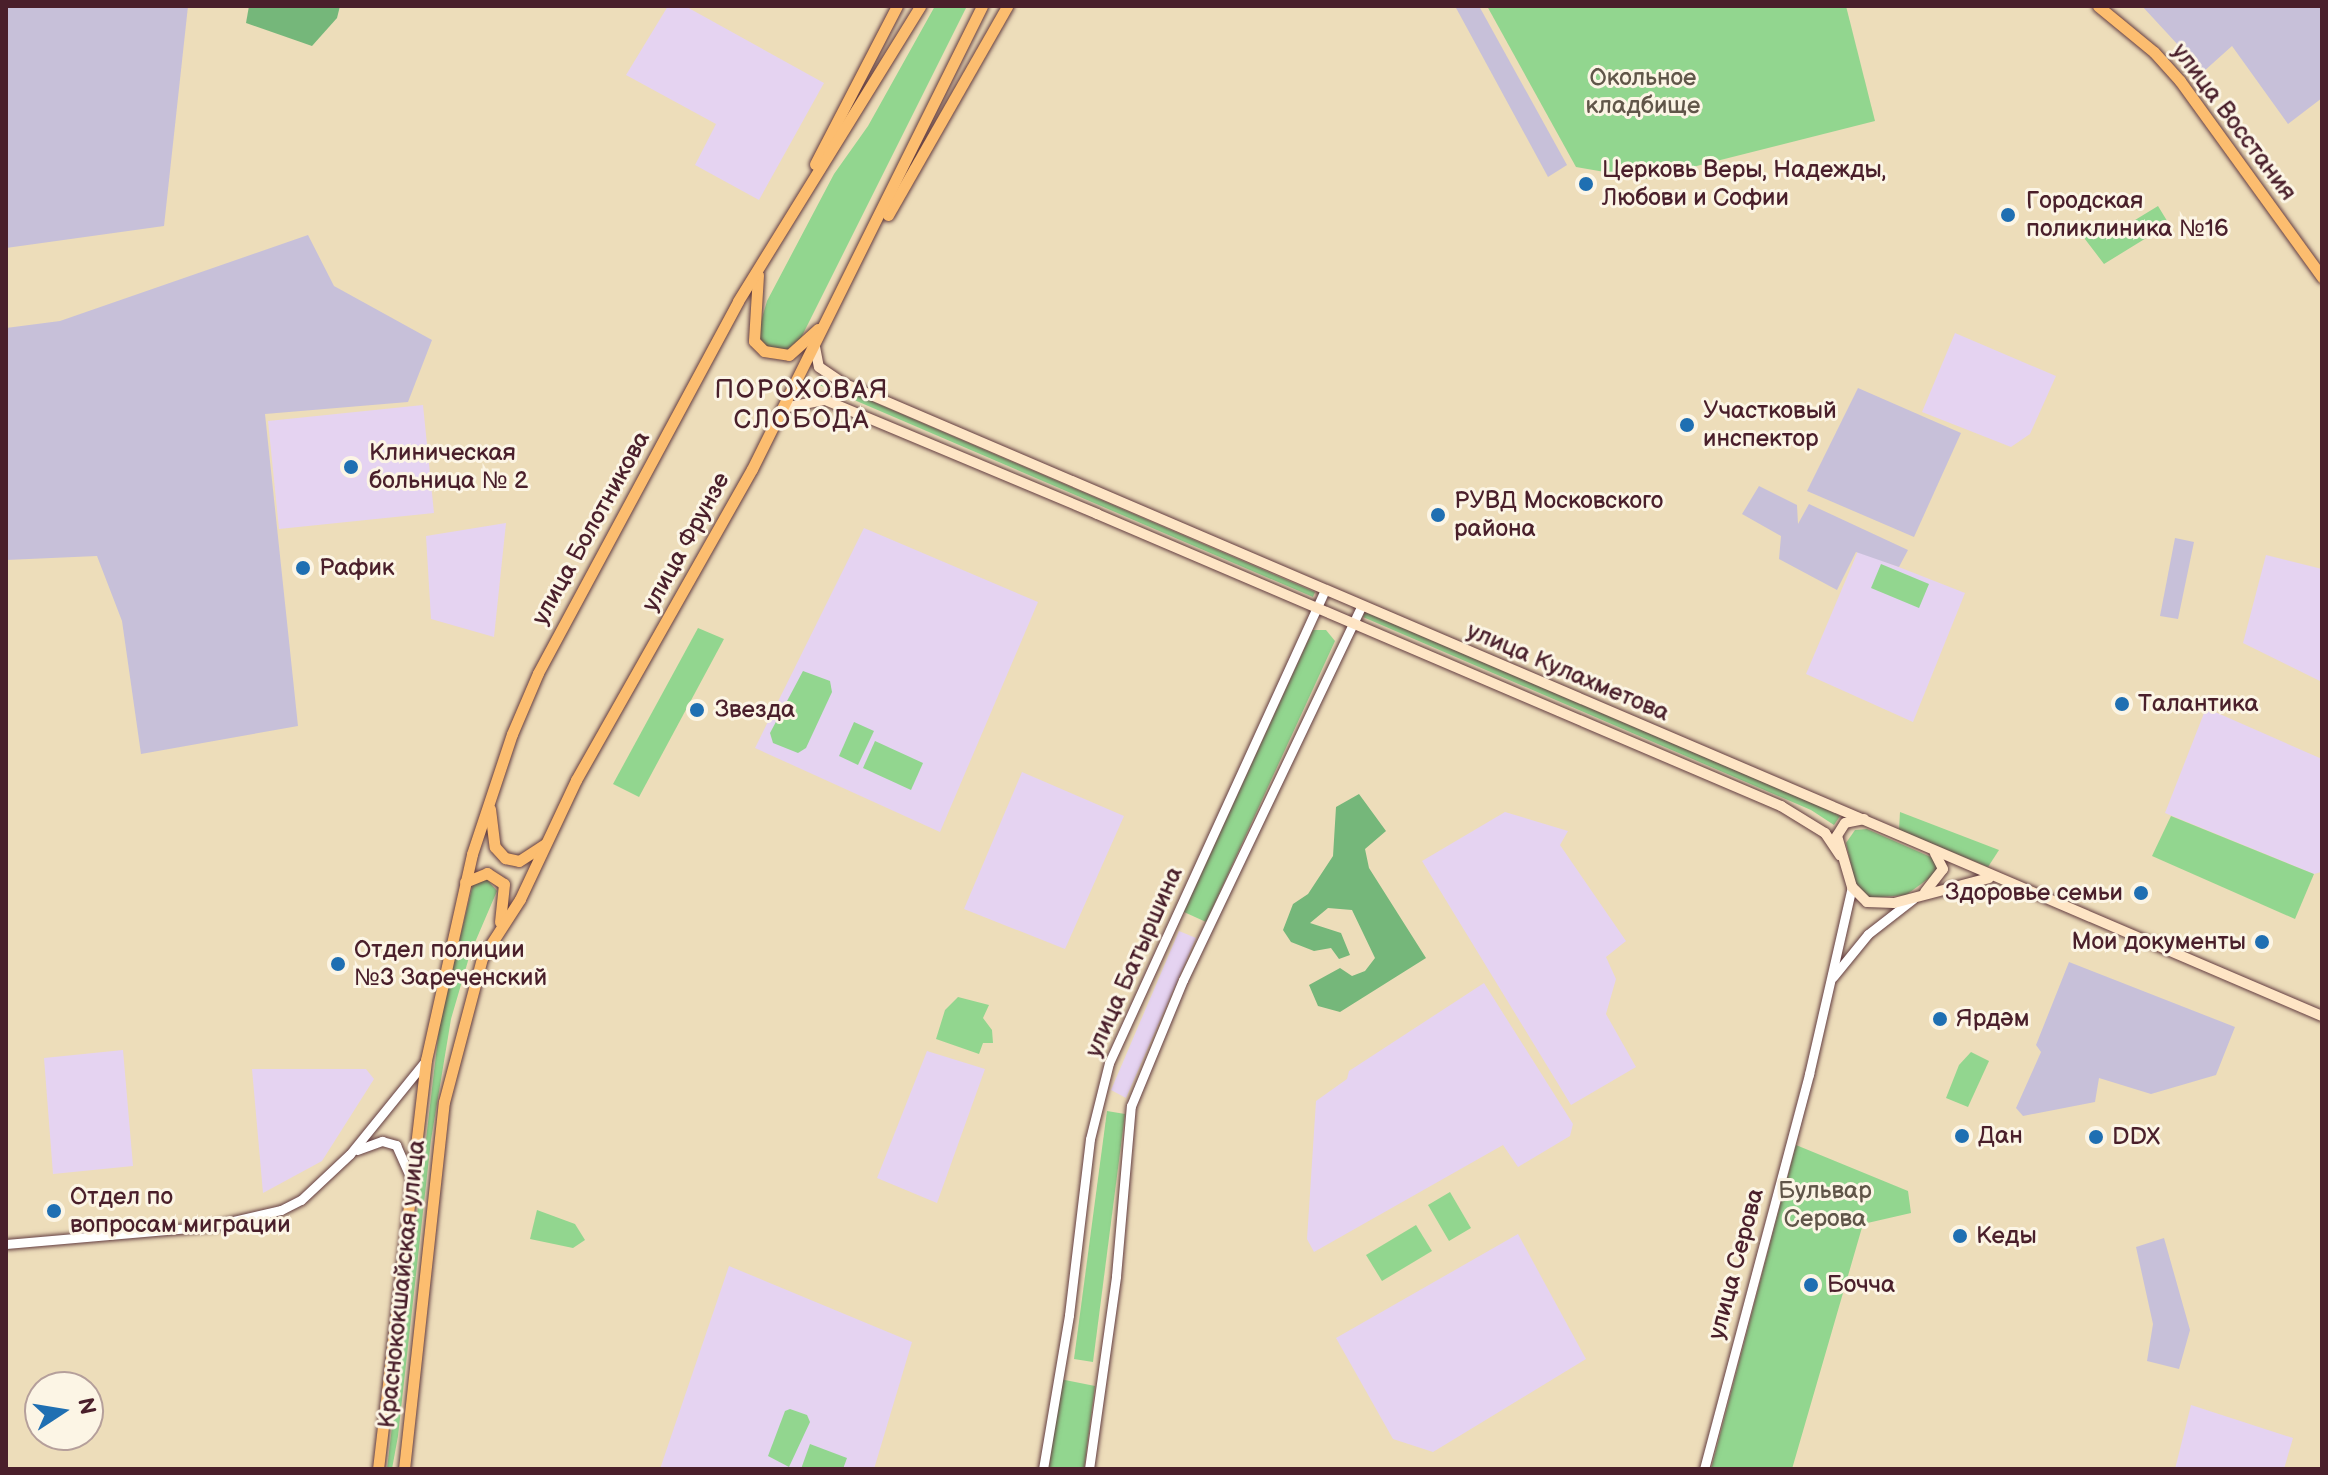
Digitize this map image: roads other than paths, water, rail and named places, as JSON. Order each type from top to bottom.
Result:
[{"type":"main road","points":[[788,218],[897,6]]},
{"type":"main road","name":"улица Болотникова","points":[[419,1120],[426,1060],[465,882],[489,800],[538,673],[788,218],[920,6]]},
{"type":"main road","name":"улица Фрунзе","points":[[444,1102],[468,999],[499,927],[520,899],[546,843],[815,347],[982,6]]},
{"type":"main road","points":[[860,259],[928,152],[1007,6]]},
{"type":"main road","name":"улица Восстания","points":[[2098,6],[2154,52],[2180,81],[2322,277]]},
{"type":"main road","points":[[759,270],[752,314],[754,341],[764,351],[789,355],[804,346],[827,319]]},
{"type":"main road","name":"улица Кулахметова","points":[[815,347],[819,367],[835,379],[1864,819],[1991,877],[2322,1016]]},
{"type":"main road","name":"улица Кулахметова","points":[[783,408],[825,400],[1781,806],[1825,833],[1840,855]]},
{"type":"main road","points":[[489,800],[495,847],[505,858],[519,861],[546,843]]},
{"type":"main road","points":[[1864,819],[1840,827],[1840,855],[1852,887],[1867,902],[1882,905],[1991,877]]},
{"type":"main road","points":[[1918,897],[1940,878],[1941,861],[1934,851]]},
{"type":"main road","points":[[465,882],[487,873],[504,884],[499,927]]},
{"type":"main road","name":"Краснококшайская улица","points":[[404,1469],[444,1102]]},
{"type":"main road","name":"Краснококшайская улица","points":[[378,1469],[419,1120]]},
{"type":"street","name":"улица Батыршина","points":[[1043,1469],[1069,1315],[1090,1139],[1109,1063],[1325,590]]},
{"type":"street","points":[[1089,1469],[1116,1276],[1131,1106],[1183,980],[1349,623],[1361,606]]},
{"type":"street","name":"улица Серова","points":[[1704,1469],[1833,977],[1852,887]]},
{"type":"street","name":"улица Серова","points":[[1833,977],[1868,934],[1918,897]]},
{"type":"street","points":[[6,1244],[257,1218],[301,1200],[350,1154],[426,1060]]},
{"type":"street","points":[[350,1154],[371,1143],[396,1145],[412,1188]]},
{"type":"place","name":"Церковь Веры, Надежды, Любови и Софии","points":[[1586,184]]},
{"type":"place","name":"Городская поликлиника №16","points":[[2008,215]]},
{"type":"place","name":"Участковый инспектор","points":[[1687,425]]},
{"type":"place","name":"Клиническая больница № 2","points":[[351,467]]},
{"type":"place","name":"РУВД Московского района","points":[[1438,515]]},
{"type":"place","name":"Рафик","points":[[303,568]]},
{"type":"place","name":"Талантика","points":[[2122,704]]},
{"type":"place","name":"Звезда","points":[[697,710]]},
{"type":"place","name":"Здоровье семьи","points":[[2141,893]]},
{"type":"place","name":"Мои документы","points":[[2262,942]]},
{"type":"place","name":"Отдел полиции №3 Зареченский","points":[[338,964]]},
{"type":"place","name":"Ярдәм","points":[[1940,1019]]},
{"type":"place","name":"Дан","points":[[1962,1136]]},
{"type":"place","name":"DDX","points":[[2096,1137]]},
{"type":"place","name":"Отдел по вопросам миграции","points":[[54,1211]]},
{"type":"place","name":"Кеды","points":[[1960,1236]]},
{"type":"place","name":"Бочча","points":[[1811,1285]]},
{"type":"district","name":"ПОРОХОВАЯ СЛОБОДА","points":[[802,406]]},
{"type":"park label","name":"Окольное кладбище","points":[[1643,92]]},
{"type":"park label","name":"Бульвар Серова","points":[[1825,1205]]}]
